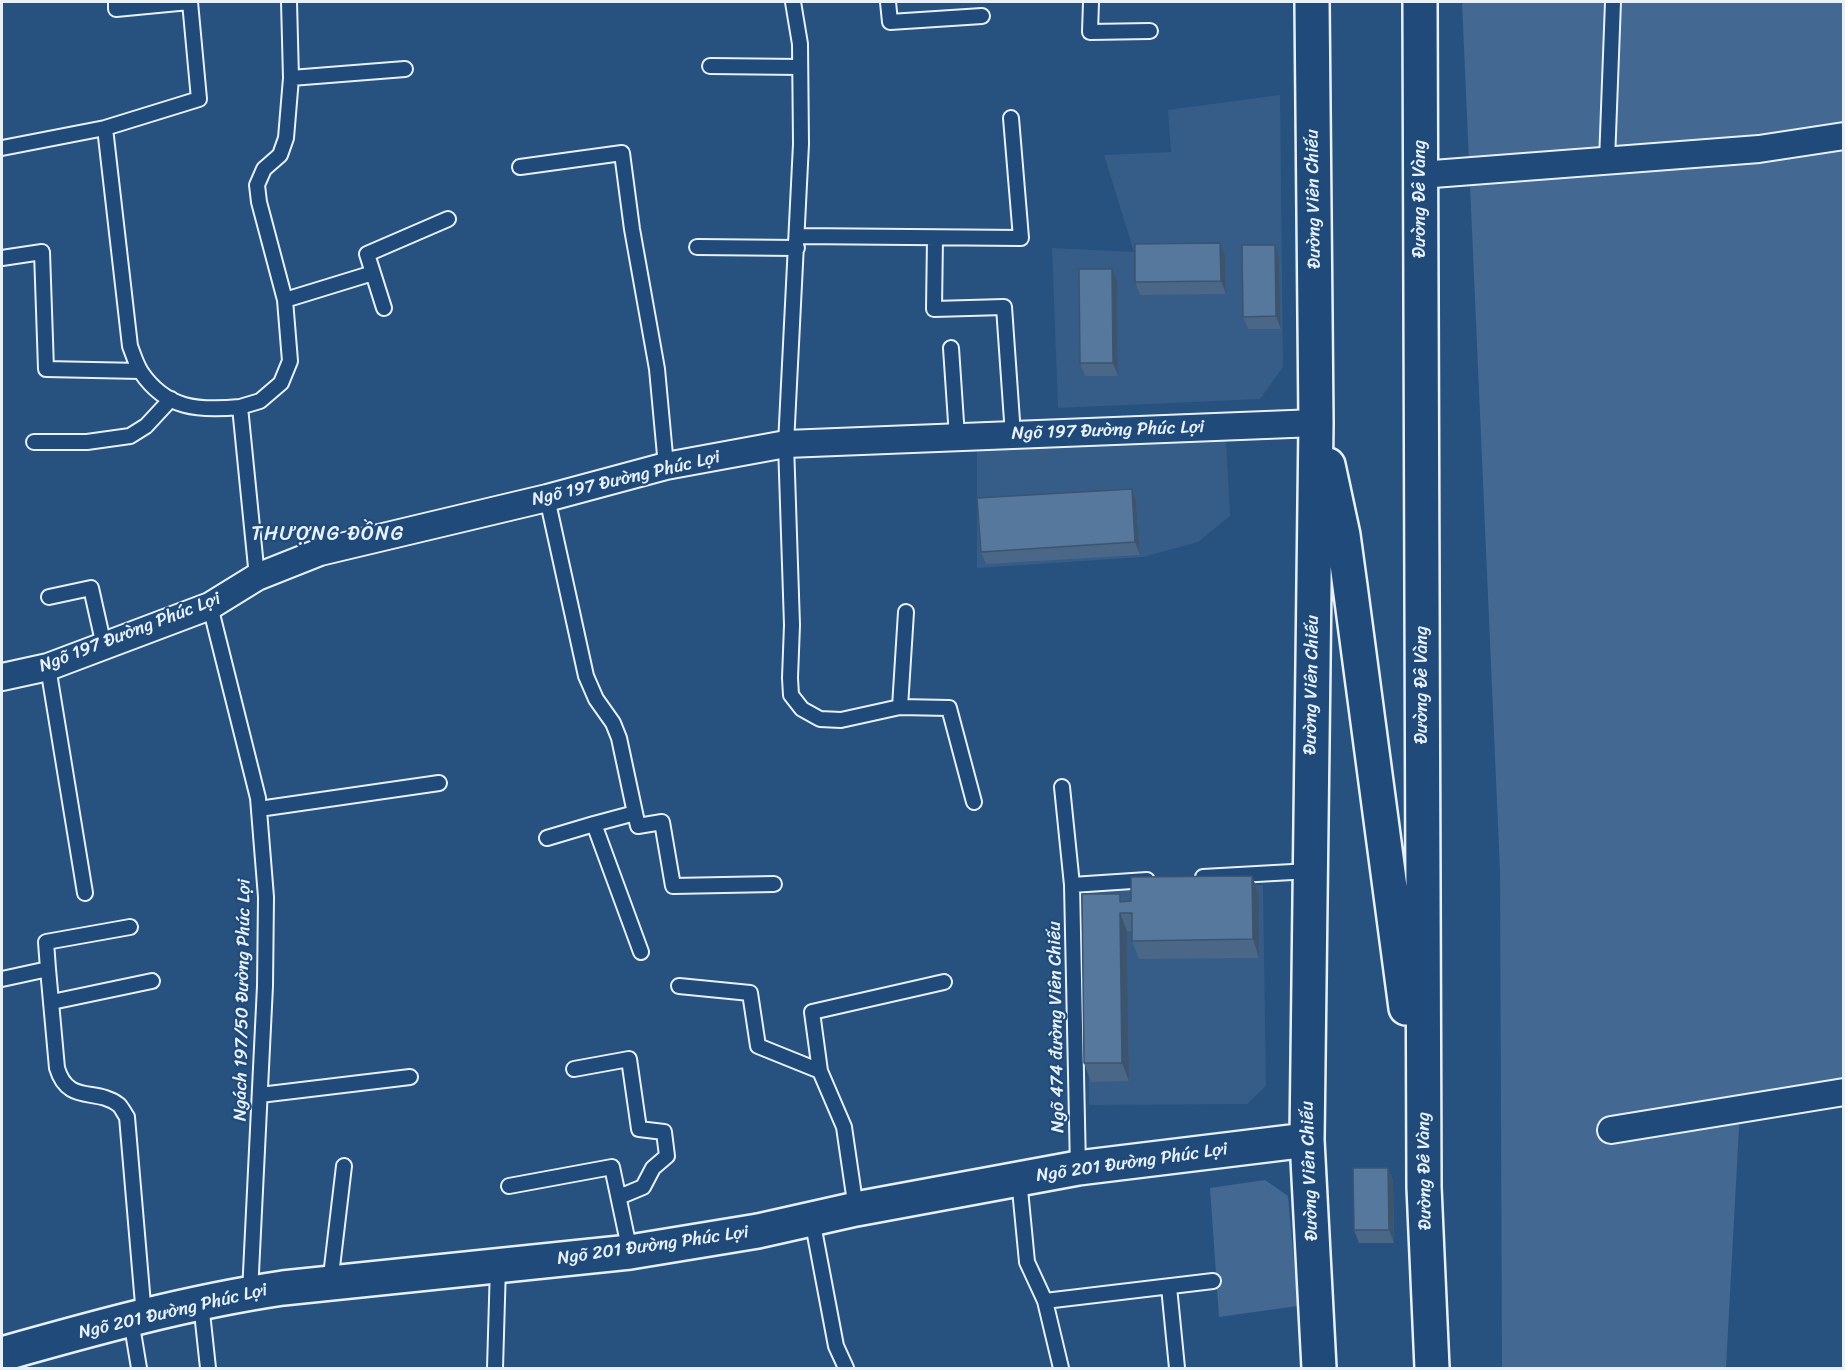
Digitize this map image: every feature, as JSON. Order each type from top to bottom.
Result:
[{"type":"main road","name":"Đường Viên Chiếu","points":[[1312,2],[1316,423],[1307,1140],[1319,1368]]},
{"type":"main road","name":"Đường Đê Vàng","points":[[1420,2],[1424,1187],[1432,1368]]},
{"type":"main road","points":[[1316,423],[1331,478],[1349,576],[1424,1145]]},
{"type":"main road","name":"Ngõ 201 Đường Phúc Lợi","points":[[2,1354],[137,1318],[250,1293],[630,1252],[758,1231],[856,1209],[1078,1168],[1307,1140]]},
{"type":"street","points":[[1420,175],[1759,148],[1844,136]]},
{"type":"street","name":"Ngõ 197 Đường Phúc Lợi","points":[[2,678],[48,667],[210,606],[257,577],[320,552],[547,498],[666,466],[786,444],[1316,423]]},
{"type":"street","points":[[1611,1130],[1844,1092]]},
{"type":"lane","points":[[2,148],[105,128],[200,99],[189,2],[116,9],[116,2]]},
{"type":"lane","points":[[105,128],[130,346],[140,371],[161,394],[189,408],[216,410],[240,407],[260,401],[281,383],[290,361],[285,300],[259,202],[257,185],[264,169],[280,155],[286,138],[291,78],[289,2]]},
{"type":"lane","points":[[794,2],[800,44],[801,144],[786,444],[792,625],[791,695],[802,709],[820,719],[841,720],[900,707],[949,708],[974,802]]},
{"type":"lane","points":[[888,2],[890,22],[982,16]]},
{"type":"lane","points":[[1091,2],[1090,32],[1150,31]]},
{"type":"lane","points":[[1607,160],[1613,2]]},
{"type":"lane","points":[[710,66],[800,67]]},
{"type":"lane","points":[[291,78],[405,69]]},
{"type":"lane","points":[[697,247],[935,238],[1021,238],[1011,118]]},
{"type":"lane","points":[[520,167],[622,153],[632,229],[657,369],[666,466]]},
{"type":"lane","points":[[384,308],[367,254],[448,219]]},
{"type":"lane","points":[[935,238],[934,309],[1004,307],[1013,435]]},
{"type":"lane","points":[[2,258],[42,252],[46,369],[140,371]]},
{"type":"lane","points":[[285,300],[373,273]]},
{"type":"lane","points":[[951,348],[957,437]]},
{"type":"lane","points":[[34,442],[87,442],[130,436],[146,426],[171,399]]},
{"type":"lane","points":[[240,407],[257,577]]},
{"type":"lane","points":[[547,498],[586,676],[596,699],[613,723],[619,738],[638,826],[662,822],[673,886],[774,884]]},
{"type":"lane","points":[[49,597],[91,588],[104,645]]},
{"type":"lane","name":"Ngách 197/50 Đường Phúc Lợi","points":[[210,606],[258,798],[266,897],[265,986],[250,1293]]},
{"type":"lane","points":[[900,707],[906,612]]},
{"type":"lane","points":[[48,667],[85,893]]},
{"type":"lane","points":[[259,809],[439,783]]},
{"type":"lane","name":"Ngõ 474 đường Viên Chiếu","points":[[1062,787],[1072,885],[1078,1168]]},
{"type":"lane","points":[[547,838],[635,813]]},
{"type":"lane","points":[[594,824],[641,952]]},
{"type":"lane","points":[[1191,878],[1310,871]]},
{"type":"lane","points":[[1072,885],[1155,880]]},
{"type":"lane","points":[[130,927],[46,942],[57,1068],[60,1079],[76,1093],[109,1100],[120,1106],[127,1117],[139,1368]]},
{"type":"lane","points":[[2,979],[48,969]]},
{"type":"lane","points":[[52,1002],[152,981]]},
{"type":"lane","points":[[856,1209],[844,1127],[820,1071],[812,1012],[944,982]]},
{"type":"lane","points":[[678,986],[750,993],[758,1046],[820,1071]]},
{"type":"lane","points":[[574,1069],[629,1059],[639,1129],[664,1132],[667,1156],[653,1168],[643,1187],[619,1197]]},
{"type":"lane","points":[[260,1095],[410,1077]]},
{"type":"lane","points":[[330,1284],[344,1166]]},
{"type":"lane","points":[[509,1186],[612,1167],[630,1252]]},
{"type":"lane","points":[[1019,1179],[1027,1262],[1045,1302],[1061,1368]]},
{"type":"lane","points":[[812,1219],[836,1346],[846,1368]]},
{"type":"lane","points":[[495,1368],[498,1266]]},
{"type":"lane","points":[[1045,1302],[1213,1281]]},
{"type":"lane","points":[[1169,1287],[1178,1368]]},
{"type":"lane","points":[[201,1303],[208,1368]]},
{"type":"shaded area","points":[[1462,2],[1843,2],[1843,1095],[1740,1109],[1726,1368],[1502,1368],[1500,871]]},
{"type":"shaded area","points":[[1280,95],[1283,367],[1260,399],[1058,408],[1052,248],[1134,252],[1104,155],[1171,152],[1168,110]]},
{"type":"shaded area","points":[[1226,439],[1230,516],[1198,542],[1143,557],[977,568],[977,451]]},
{"type":"shaded area","points":[[1263,885],[1266,1086],[1247,1104],[1089,1105],[1086,886]]},
{"type":"shaded area","points":[[1265,1180],[1288,1196],[1298,1306],[1219,1317],[1210,1188]]},
{"type":"building","points":[[1220,243],[1221,281],[1135,282],[1135,244]]},
{"type":"building","points":[[1242,245],[1275,245],[1276,316],[1243,317]]},
{"type":"building","points":[[1079,269],[1112,269],[1113,363],[1080,363]]},
{"type":"building","points":[[1132,489],[1135,542],[981,552],[977,498]]},
{"type":"building","points":[[1252,876],[1253,939],[1132,941],[1132,913],[1120,913],[1122,1063],[1084,1063],[1082,894],[1120,894],[1120,902],[1131,901],[1131,877]]},
{"type":"building","points":[[1353,1168],[1388,1168],[1389,1230],[1354,1230]]},
{"type":"district","name":"THƯỢNG ĐỒNG","points":[[328,535]]}]
